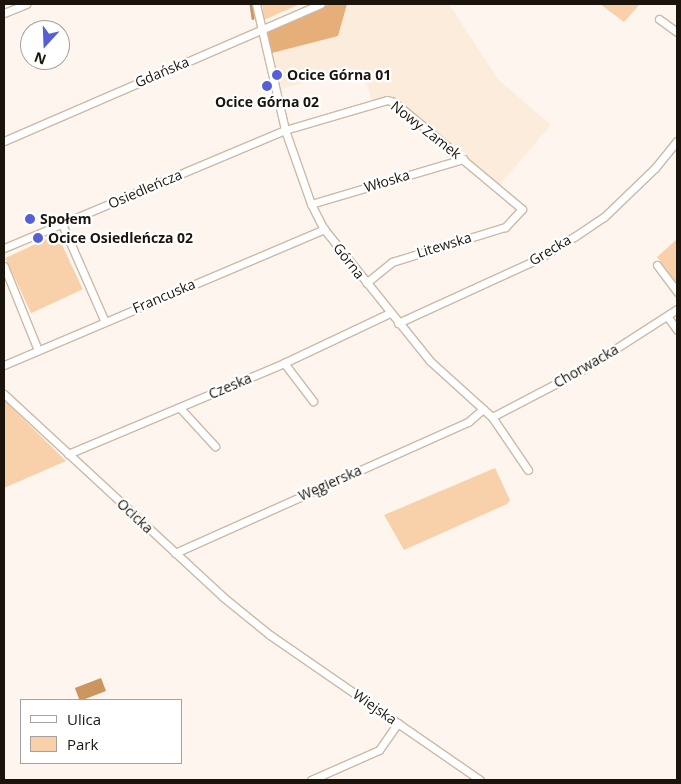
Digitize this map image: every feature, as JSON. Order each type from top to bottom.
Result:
[{"type":"street","points":[[4,13],[26,4]]},
{"type":"street","name":"Górna","points":[[256,4],[259,30],[285,130],[311,204],[324,229],[430,361],[492,417],[528,470]]},
{"type":"street","name":"Gdańska","points":[[4,141],[321,4]]},
{"type":"street","points":[[659,19],[677,32]]},
{"type":"street","name":"Nowy Zamek","points":[[285,130],[387,100],[394,102],[522,209]]},
{"type":"street","name":"Osiedleńcza","points":[[4,248],[285,130]]},
{"type":"street","name":"Grecka","points":[[398,323],[540,258],[574,237],[604,217],[655,168],[677,141]]},
{"type":"street","name":"Włoska","points":[[311,204],[462,159]]},
{"type":"street","name":"Litewska","points":[[366,283],[392,262],[505,226],[522,209]]},
{"type":"street","points":[[62,224],[105,322]]},
{"type":"street","name":"Francuska","points":[[4,365],[324,229]]},
{"type":"street","points":[[657,265],[677,292]]},
{"type":"street","points":[[4,266],[38,350]]},
{"type":"street","name":"Chorwacka","points":[[492,417],[584,369],[677,309]]},
{"type":"street","name":"Czeska","points":[[68,454],[284,363],[390,312]]},
{"type":"street","points":[[667,316],[677,330]]},
{"type":"street","points":[[284,363],[313,401]]},
{"type":"street","name":"Ocicka","points":[[4,394],[175,553],[270,634]]},
{"type":"street","points":[[180,408],[215,446]]},
{"type":"street","name":"Węgierska","points":[[175,553],[468,422],[483,409]]},
{"type":"street","name":"Wiejska","points":[[270,634],[480,780]]},
{"type":"street","points":[[311,780],[379,750],[398,723]]},
{"type":"shaded area","points":[[330,4],[347,4],[338,36],[272,53],[266,31]]},
{"type":"shaded area","points":[[347,4],[449,4],[498,79],[551,125],[499,186],[391,96],[372,100],[366,83],[352,71],[281,89],[272,53],[338,36]]},
{"type":"shaded area","points":[[101,678],[106,691],[85,699],[79,699],[75,688]]},
{"type":"green space","points":[[262,4],[300,4],[264,20]]},
{"type":"green space","points":[[600,4],[640,4],[624,22]]},
{"type":"green space","points":[[57,234],[83,289],[31,313],[5,258]]},
{"type":"green space","points":[[677,239],[677,284],[657,257]]},
{"type":"green space","points":[[4,400],[66,461],[4,488]]},
{"type":"green space","points":[[495,468],[510,500],[507,504],[404,550],[384,515]]},
{"type":"waterway","points":[[251,4],[253,18]]},
{"type":"place","name":"Ocice Górna 01","points":[[277,75]]},
{"type":"place","name":"Ocice Górna 02","points":[[267,86]]},
{"type":"place","name":"Społem","points":[[30,219]]},
{"type":"place","name":"Ocice Osiedleńcza 02","points":[[38,238]]}]
